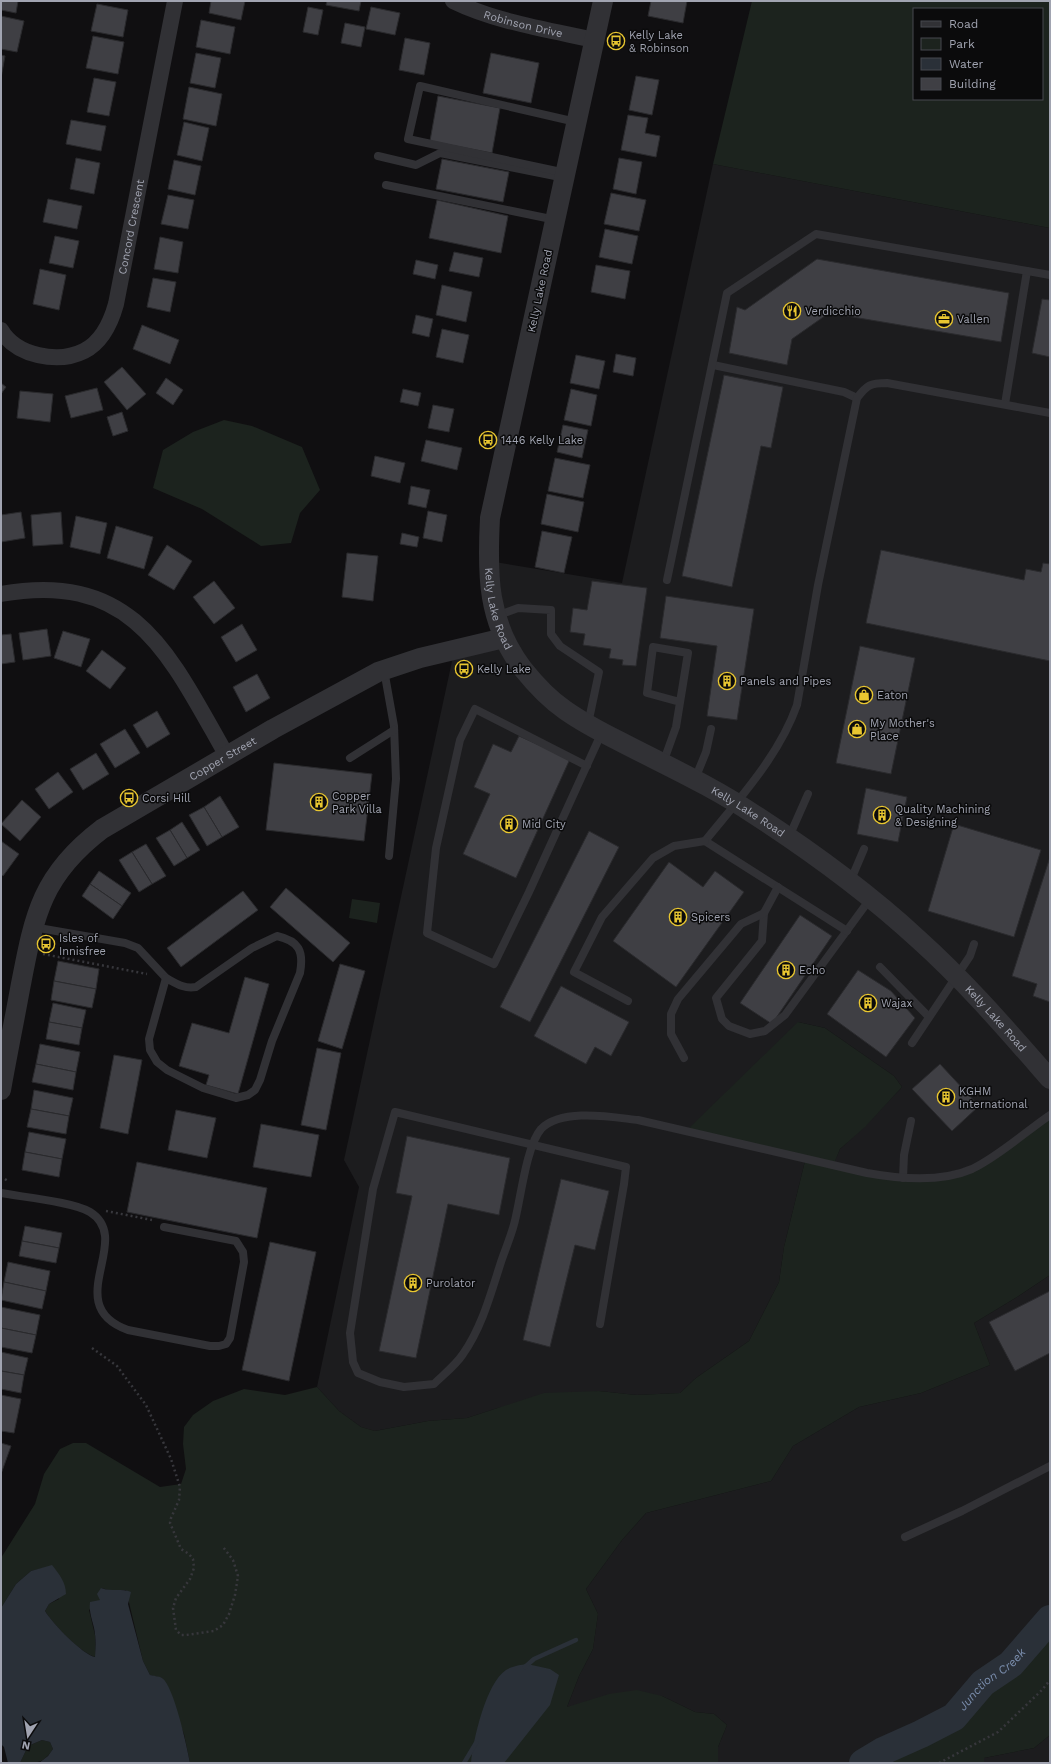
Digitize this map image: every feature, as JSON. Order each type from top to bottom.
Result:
[{"type":"street","name":"Concord Crescent","points":[[1,330],[14,345],[26,351],[39,355],[74,355],[85,350],[96,342],[110,322],[118,296],[176,1]]},
{"type":"street","name":"Robinson Drive","points":[[453,1],[480,12],[503,19],[595,40]]},
{"type":"street","name":"Kelly Lake Road","points":[[603,1],[490,518],[487,561],[492,605],[504,638],[513,655],[542,689],[563,709],[595,728],[735,802],[788,838],[870,898],[918,939],[974,993],[1050,1078]]},
{"type":"street","points":[[1,594],[33,589],[48,589],[78,593],[105,603],[135,621],[154,638],[174,664],[227,756]]},
{"type":"street","name":"Copper Street","points":[[1,1090],[27,951],[38,908],[63,864],[90,838],[102,829],[227,756],[338,693],[384,670],[420,658],[504,638]]},
{"type":"lane","points":[[565,176],[408,139],[420,86],[577,122]]},
{"type":"lane","points":[[378,156],[416,165],[440,153],[565,176]]},
{"type":"lane","points":[[386,184],[556,220]]},
{"type":"lane","points":[[667,580],[727,293],[816,234],[1050,275]]},
{"type":"lane","points":[[1005,404],[1028,271]]},
{"type":"lane","points":[[712,365],[844,392],[856,398]]},
{"type":"lane","points":[[628,1000],[574,972],[602,917],[653,858],[674,846],[705,840],[770,757],[793,717],[797,705],[818,584],[856,398],[867,387],[874,383],[887,383],[1050,413]]},
{"type":"lane","points":[[496,616],[518,608],[551,610],[551,634],[560,646],[599,672],[595,728],[587,766],[530,892],[494,964],[427,933],[436,848],[460,740],[475,709],[587,766]]},
{"type":"lane","points":[[663,764],[676,727],[688,654],[653,648],[647,694],[680,702]]},
{"type":"lane","points":[[384,670],[394,730],[396,779],[389,856]]},
{"type":"lane","points":[[694,780],[706,752],[712,729]]},
{"type":"lane","points":[[350,758],[394,730]]},
{"type":"lane","points":[[788,838],[808,794]]},
{"type":"lane","points":[[705,840],[847,931]]},
{"type":"lane","points":[[849,883],[864,849]]},
{"type":"lane","points":[[778,887],[764,913],[762,941],[716,998],[722,1019],[729,1026],[750,1034],[765,1031],[785,1015],[870,898]]},
{"type":"lane","points":[[684,1058],[670,1034],[671,1014],[678,999],[741,924],[764,913]]},
{"type":"lane","points":[[32,927],[125,943],[138,948],[166,978],[181,987],[188,989],[196,987],[252,948],[271,938],[277,936],[288,938],[296,943],[302,961],[300,973],[272,1041],[260,1080],[255,1090],[248,1095],[236,1098],[203,1088],[167,1070],[157,1062],[150,1050],[149,1039],[166,978]]},
{"type":"lane","points":[[912,1043],[970,956],[974,944]]},
{"type":"lane","points":[[880,967],[929,1017]]},
{"type":"lane","points":[[600,1324],[626,1167],[533,1144],[396,1112],[373,1189],[350,1333],[353,1362],[358,1373],[380,1382],[404,1387],[434,1384],[463,1355],[484,1315],[516,1218],[527,1164],[533,1144],[541,1130],[552,1122],[570,1116],[601,1115],[638,1120],[867,1173],[903,1178],[950,1176],[971,1170],[986,1162],[1050,1115]]},
{"type":"lane","points":[[903,1178],[904,1155],[911,1121]]},
{"type":"lane","points":[[1,1193],[78,1206],[91,1212],[102,1223],[106,1237],[97,1299],[100,1309],[107,1319],[118,1327],[210,1346],[226,1344],[230,1338],[244,1262],[243,1252],[236,1241],[164,1227]]},
{"type":"lane","points":[[905,1537],[962,1511],[1050,1466]]},
{"type":"path","points":[[27,951],[166,978]]},
{"type":"path","points":[[105,1211],[152,1220]]},
{"type":"path","points":[[92,1348],[117,1366],[146,1405],[171,1459],[180,1487],[179,1500],[170,1523],[181,1548],[193,1559],[194,1568],[190,1579],[176,1598],[173,1608],[176,1630],[181,1635],[214,1631],[223,1625],[229,1614],[236,1595],[238,1576],[233,1560],[222,1547]]},
{"type":"path","points":[[939,1763],[998,1732],[1026,1706],[1050,1680]]},
{"type":"shaded area","points":[[713,164],[1050,228],[1050,1115],[987,1162],[923,1179],[832,1167],[840,1149],[865,1126],[902,1087],[894,1076],[825,1028],[798,1022],[805,1161],[784,1247],[779,1282],[749,1341],[696,1378],[680,1393],[636,1395],[599,1391],[498,1408],[467,1418],[428,1421],[375,1431],[361,1427],[339,1411],[317,1387],[359,1187],[344,1160],[454,652],[505,639],[489,561],[622,583]]},
{"type":"shaded area","points":[[1050,1275],[1050,1621],[1012,1665],[984,1684],[955,1718],[865,1763],[718,1763],[718,1747],[727,1725],[714,1714],[695,1712],[662,1696],[567,1707],[579,1676],[593,1649],[598,1614],[586,1589],[622,1540],[646,1513],[771,1481],[793,1446],[859,1407],[921,1393],[990,1365],[974,1323]]},
{"type":"shaded area","points":[[1050,1735],[1050,1763],[984,1763],[984,1758],[1034,1748]]},
{"type":"green space","points":[[752,1],[1050,1],[1050,228],[713,164]]},
{"type":"green space","points":[[224,420],[252,426],[302,447],[320,490],[300,513],[291,543],[261,546],[202,509],[153,488],[163,450],[193,432]]},
{"type":"green space","points":[[352,899],[380,903],[377,923],[349,918]]},
{"type":"green space","points":[[798,1022],[825,1028],[894,1076],[902,1087],[865,1127],[840,1149],[833,1166],[896,1179],[971,1171],[1050,1115],[1050,1275],[974,1323],[990,1365],[921,1393],[859,1407],[793,1446],[771,1481],[646,1513],[622,1540],[586,1589],[598,1614],[593,1649],[579,1676],[567,1707],[609,1694],[637,1690],[662,1696],[695,1712],[714,1714],[727,1725],[718,1747],[718,1763],[190,1763],[184,1734],[162,1678],[150,1675],[143,1661],[126,1590],[112,1591],[101,1588],[101,1600],[89,1610],[95,1635],[96,1657],[90,1655],[75,1645],[45,1611],[49,1604],[59,1599],[52,1566],[31,1571],[16,1584],[1,1608],[1,1558],[35,1504],[44,1474],[60,1449],[73,1443],[86,1443],[160,1487],[181,1484],[186,1469],[183,1444],[184,1427],[193,1415],[213,1401],[244,1389],[285,1395],[317,1387],[339,1411],[361,1427],[375,1431],[428,1421],[467,1418],[544,1393],[599,1391],[636,1395],[680,1393],[696,1378],[749,1341],[779,1282],[784,1247],[805,1161],[685,1132]]},
{"type":"green space","points":[[1050,1621],[1050,1735],[1034,1748],[984,1758],[984,1763],[865,1763],[955,1718],[984,1684],[1012,1665]]},
{"type":"green space","points":[[42,1740],[50,1742],[53,1749],[46,1758],[35,1763],[20,1763],[28,1746]]},
{"type":"water","points":[[52,1565],[60,1575],[66,1590],[66,1594],[49,1604],[45,1611],[68,1638],[89,1655],[95,1657],[96,1644],[90,1613],[90,1602],[100,1600],[97,1594],[101,1588],[131,1592],[128,1604],[143,1661],[150,1675],[162,1678],[167,1683],[175,1704],[190,1763],[39,1763],[48,1756],[53,1749],[50,1742],[42,1740],[28,1746],[20,1763],[8,1763],[4,1747],[1,1744],[1,1608],[16,1584],[31,1571]]},
{"type":"water","points":[[527,1664],[550,1669],[559,1675],[550,1705],[504,1763],[471,1763],[474,1741],[482,1713],[492,1687],[506,1670]]},
{"type":"building","points":[[1,1],[18,1],[16,13],[1,10]]},
{"type":"building","points":[[211,1],[245,1],[241,20],[209,13]]},
{"type":"building","points":[[327,1],[361,1],[359,11],[326,5]]},
{"type":"building","points":[[651,1],[687,1],[683,23],[648,16]]},
{"type":"building","points":[[97,4],[128,10],[123,37],[91,31]]},
{"type":"building","points":[[308,7],[323,10],[318,35],[303,32]]},
{"type":"building","points":[[371,7],[400,13],[395,35],[366,29]]},
{"type":"building","points":[[1,16],[24,21],[17,52],[1,49]]},
{"type":"building","points":[[201,20],[235,27],[230,54],[196,47]]},
{"type":"building","points":[[345,23],[365,27],[361,47],[341,43]]},
{"type":"building","points":[[93,36],[124,42],[118,74],[86,68]]},
{"type":"building","points":[[405,38],[430,43],[424,75],[399,70]]},
{"type":"building","points":[[196,53],[221,58],[215,88],[190,83]]},
{"type":"building","points":[[491,53],[539,63],[531,103],[483,93]]},
{"type":"building","points":[[1,55],[5,56],[1,78]]},
{"type":"building","points":[[636,76],[659,80],[652,115],[629,110]]},
{"type":"building","points":[[94,78],[116,82],[109,116],[87,112]]},
{"type":"building","points":[[189,87],[222,94],[216,126],[183,119]]},
{"type":"building","points":[[438,96],[500,108],[492,153],[430,141]]},
{"type":"building","points":[[628,115],[648,118],[645,133],[660,136],[656,157],[621,150]]},
{"type":"building","points":[[71,120],[106,126],[101,151],[66,144]]},
{"type":"building","points":[[184,122],[209,128],[202,161],[177,155]]},
{"type":"building","points":[[76,158],[100,163],[94,194],[70,189]]},
{"type":"building","points":[[619,158],[642,162],[636,194],[613,189]]},
{"type":"building","points":[[442,159],[509,172],[503,202],[436,189]]},
{"type":"building","points":[[174,160],[201,166],[195,195],[168,189]]},
{"type":"building","points":[[611,193],[646,200],[639,231],[604,224]]},
{"type":"building","points":[[168,195],[194,200],[188,229],[161,224]]},
{"type":"building","points":[[48,199],[82,206],[77,229],[43,222]]},
{"type":"building","points":[[437,200],[508,216],[501,253],[429,238]]},
{"type":"building","points":[[605,229],[638,236],[632,264],[599,257]]},
{"type":"building","points":[[55,236],[79,241],[73,268],[49,263]]},
{"type":"building","points":[[160,237],[183,242],[178,273],[154,269]]},
{"type":"building","points":[[454,252],[483,258],[479,277],[449,271]]},
{"type":"building","points":[[817,259],[1009,293],[1001,342],[829,313],[792,339],[787,365],[729,353],[737,307],[745,310]]},
{"type":"building","points":[[416,260],[438,265],[435,279],[413,274]]},
{"type":"building","points":[[596,265],[630,271],[625,299],[591,292]]},
{"type":"building","points":[[40,269],[66,275],[59,310],[33,304]]},
{"type":"building","points":[[153,278],[176,282],[170,312],[147,307]]},
{"type":"building","points":[[442,285],[472,292],[466,322],[436,315]]},
{"type":"building","points":[[1042,299],[1050,300],[1050,357],[1032,353]]},
{"type":"building","points":[[416,315],[433,319],[429,337],[412,333]]},
{"type":"building","points":[[142,325],[179,340],[170,364],[133,349]]},
{"type":"building","points":[[442,329],[469,335],[463,363],[436,357]]},
{"type":"building","points":[[616,354],[636,358],[633,376],[613,372]]},
{"type":"building","points":[[576,355],[605,361],[599,389],[570,383]]},
{"type":"building","points":[[122,367],[146,394],[127,410],[104,382]]},
{"type":"building","points":[[724,375],[783,387],[771,448],[761,446],[732,587],[682,576]]},
{"type":"building","points":[[166,378],[183,390],[173,405],[156,393]]},
{"type":"building","points":[[1,383],[6,387],[1,394]]},
{"type":"building","points":[[97,388],[103,410],[71,418],[65,396]]},
{"type":"building","points":[[403,389],[421,393],[418,406],[400,402]]},
{"type":"building","points":[[571,389],[597,395],[591,426],[564,420]]},
{"type":"building","points":[[20,391],[53,394],[50,422],[17,418]]},
{"type":"building","points":[[433,405],[454,409],[449,432],[428,428]]},
{"type":"building","points":[[122,412],[128,431],[113,436],[107,417]]},
{"type":"building","points":[[563,425],[588,430],[582,458],[557,452]]},
{"type":"building","points":[[426,440],[462,448],[457,470],[421,461]]},
{"type":"building","points":[[375,456],[405,463],[400,483],[371,476]]},
{"type":"building","points":[[555,458],[590,465],[583,498],[548,491]]},
{"type":"building","points":[[411,486],[430,490],[426,508],[408,504]]},
{"type":"building","points":[[547,494],[584,502],[578,532],[541,524]]},
{"type":"building","points":[[428,511],[447,515],[442,542],[423,538]]},
{"type":"building","points":[[21,512],[25,538],[1,542],[1,515]]},
{"type":"building","points":[[61,512],[63,544],[33,546],[31,515]]},
{"type":"building","points":[[76,516],[107,523],[100,554],[70,547]]},
{"type":"building","points":[[116,526],[153,537],[144,569],[107,558]]},
{"type":"building","points":[[542,531],[572,537],[564,573],[535,567]]},
{"type":"building","points":[[402,533],[419,537],[417,547],[400,544]]},
{"type":"building","points":[[167,545],[192,561],[174,590],[148,575]]},
{"type":"building","points":[[881,550],[1024,580],[1026,569],[1041,572],[1043,563],[1050,564],[1050,661],[866,623]]},
{"type":"building","points":[[347,553],[378,556],[373,601],[342,597]]},
{"type":"building","points":[[214,581],[235,608],[214,624],[193,597]]},
{"type":"building","points":[[592,581],[647,588],[636,666],[622,665],[623,660],[609,658],[611,649],[583,645],[585,634],[570,632],[573,608],[587,610]]},
{"type":"building","name":"Panels and Pipes","points":[[666,596],[754,609],[737,720],[707,716],[717,646],[660,638]]},
{"type":"building","points":[[242,624],[257,650],[236,662],[221,637]]},
{"type":"building","points":[[47,629],[51,656],[23,660],[19,633]]},
{"type":"building","points":[[63,631],[90,639],[81,667],[54,658]]},
{"type":"building","points":[[11,634],[15,662],[1,664],[1,635]]},
{"type":"building","points":[[860,646],[915,658],[891,774],[836,763]]},
{"type":"building","points":[[102,650],[126,668],[110,689],[86,671]]},
{"type":"building","points":[[257,674],[270,698],[246,712],[233,687]]},
{"type":"building","points":[[157,711],[170,734],[147,748],[133,725]]},
{"type":"building","points":[[125,729],[140,753],[115,768],[100,744]]},
{"type":"building","name":"Mid City","points":[[519,736],[570,759],[516,878],[463,854],[490,794],[474,787],[493,744],[511,752]]},
{"type":"building","points":[[96,753],[109,774],[83,790],[70,769]]},
{"type":"building","name":"Copper Park Villa","points":[[274,763],[372,774],[364,841],[266,830]]},
{"type":"building","points":[[58,772],[73,792],[49,809],[35,789]]},
{"type":"building","name":"Quality Machining & Designing","points":[[866,788],[907,797],[898,842],[857,834]]},
{"type":"building","points":[[220,796],[239,827],[222,837],[204,807]]},
{"type":"building","points":[[22,800],[41,817],[20,841],[1,824]]},
{"type":"building","points":[[204,807],[222,837],[207,846],[189,815]]},
{"type":"building","points":[[182,822],[200,850],[187,858],[170,830]]},
{"type":"building","points":[[954,824],[1041,850],[1014,937],[928,911]]},
{"type":"building","points":[[170,830],[187,858],[174,866],[156,838]]},
{"type":"building","points":[[589,831],[619,847],[530,1022],[500,1007]]},
{"type":"building","points":[[1,841],[19,854],[3,876],[1,874]]},
{"type":"building","points":[[146,844],[166,876],[152,884],[132,852]]},
{"type":"building","points":[[132,852],[152,884],[139,892],[119,860]]},
{"type":"building","points":[[1050,857],[1050,1002],[1033,996],[1037,984],[1012,976]]},
{"type":"building","name":"Spicers","points":[[669,862],[703,887],[715,871],[744,892],[676,987],[613,941]]},
{"type":"building","points":[[99,871],[131,893],[122,906],[90,884]]},
{"type":"building","points":[[90,884],[122,906],[113,919],[82,896]]},
{"type":"building","points":[[286,888],[350,943],[333,962],[270,907]]},
{"type":"building","points":[[243,891],[258,910],[181,967],[167,948]]},
{"type":"building","name":"Echo","points":[[800,915],[832,936],[772,1024],[740,1003]]},
{"type":"building","points":[[58,961],[99,969],[96,989],[54,981]]},
{"type":"building","points":[[340,964],[365,971],[342,1049],[318,1041]]},
{"type":"building","name":"Wajax","points":[[858,970],[891,991],[915,1018],[886,1057],[827,1014]]},
{"type":"building","points":[[245,977],[269,984],[238,1094],[206,1085],[209,1075],[179,1066],[192,1023],[229,1033]]},
{"type":"building","points":[[54,981],[96,989],[92,1008],[51,1000]]},
{"type":"building","points":[[561,986],[629,1022],[611,1056],[595,1047],[586,1064],[534,1036]]},
{"type":"building","points":[[53,1003],[86,1010],[82,1028],[49,1022]]},
{"type":"building","points":[[49,1022],[82,1028],[79,1045],[46,1039]]},
{"type":"building","points":[[40,1044],[80,1052],[76,1072],[36,1064]]},
{"type":"building","points":[[317,1048],[341,1053],[326,1130],[301,1125]]},
{"type":"building","points":[[114,1055],[142,1060],[128,1134],[100,1128]]},
{"type":"building","points":[[36,1064],[76,1072],[73,1090],[32,1082]]},
{"type":"building","name":"KGHM International","points":[[940,1064],[979,1106],[952,1131],[912,1089]]},
{"type":"building","points":[[34,1090],[73,1098],[69,1116],[31,1109]]},
{"type":"building","points":[[31,1109],[69,1116],[66,1134],[27,1127]]},
{"type":"building","points":[[176,1110],[216,1118],[207,1158],[168,1150]]},
{"type":"building","points":[[261,1124],[319,1135],[311,1177],[253,1167]]},
{"type":"building","points":[[29,1132],[66,1139],[62,1159],[25,1152]]},
{"type":"building","name":"Purolator","points":[[407,1136],[510,1158],[499,1215],[448,1204],[416,1358],[379,1351],[412,1196],[396,1193]]},
{"type":"building","points":[[25,1152],[62,1159],[59,1177],[22,1170]]},
{"type":"building","points":[[137,1162],[267,1188],[257,1238],[127,1212]]},
{"type":"building","points":[[561,1179],[609,1191],[595,1250],[575,1245],[550,1347],[523,1340]]},
{"type":"building","points":[[25,1226],[62,1233],[59,1248],[22,1241]]},
{"type":"building","points":[[22,1241],[59,1248],[56,1263],[19,1256]]},
{"type":"building","points":[[270,1242],[316,1252],[289,1381],[242,1370]]},
{"type":"building","points":[[8,1262],[50,1271],[46,1291],[4,1282]]},
{"type":"building","points":[[4,1282],[46,1291],[42,1309],[1,1300]]},
{"type":"building","points":[[1050,1291],[1050,1353],[1015,1371],[989,1322]]},
{"type":"building","points":[[1,1307],[40,1315],[36,1335],[1,1328]]},
{"type":"building","points":[[1,1328],[36,1335],[32,1353],[1,1347]]},
{"type":"building","points":[[1,1352],[28,1358],[24,1375],[1,1371]]},
{"type":"building","points":[[1,1371],[24,1375],[21,1393],[1,1389]]},
{"type":"building","points":[[1,1395],[21,1399],[14,1433],[1,1431]]},
{"type":"building","points":[[1,1443],[11,1446],[1,1474]]},
{"type":"waterway","name":"Junction Creek","points":[[863,1763],[883,1751],[954,1717],[983,1683],[1011,1664],[1050,1619]]},
{"type":"waterway","points":[[525,1667],[534,1659],[576,1640]]},
{"type":"waterway","points":[[464,1763],[476,1743]]},
{"type":"place","name":"Kelly Lake & Robinson","points":[[616,41]]},
{"type":"place","name":"Verdicchio","points":[[792,311]]},
{"type":"place","name":"Vallen","points":[[944,319]]},
{"type":"place","name":"1446 Kelly Lake","points":[[488,440]]},
{"type":"place","name":"Kelly Lake","points":[[464,669]]},
{"type":"place","name":"Panels and Pipes","points":[[727,681]]},
{"type":"place","name":"Eaton","points":[[864,695]]},
{"type":"place","name":"My Mother's Place","points":[[857,729]]},
{"type":"place","name":"Corsi Hill","points":[[129,798]]},
{"type":"place","name":"Copper Park Villa","points":[[319,802]]},
{"type":"place","name":"Quality Machining & Designing","points":[[882,815]]},
{"type":"place","name":"Mid City","points":[[509,824]]},
{"type":"place","name":"Spicers","points":[[678,917]]},
{"type":"place","name":"Isles of Innisfree","points":[[46,944]]},
{"type":"place","name":"Echo","points":[[786,970]]},
{"type":"place","name":"Wajax","points":[[868,1003]]},
{"type":"place","name":"KGHM International","points":[[946,1097]]},
{"type":"place","name":"Purolator","points":[[413,1283]]}]
